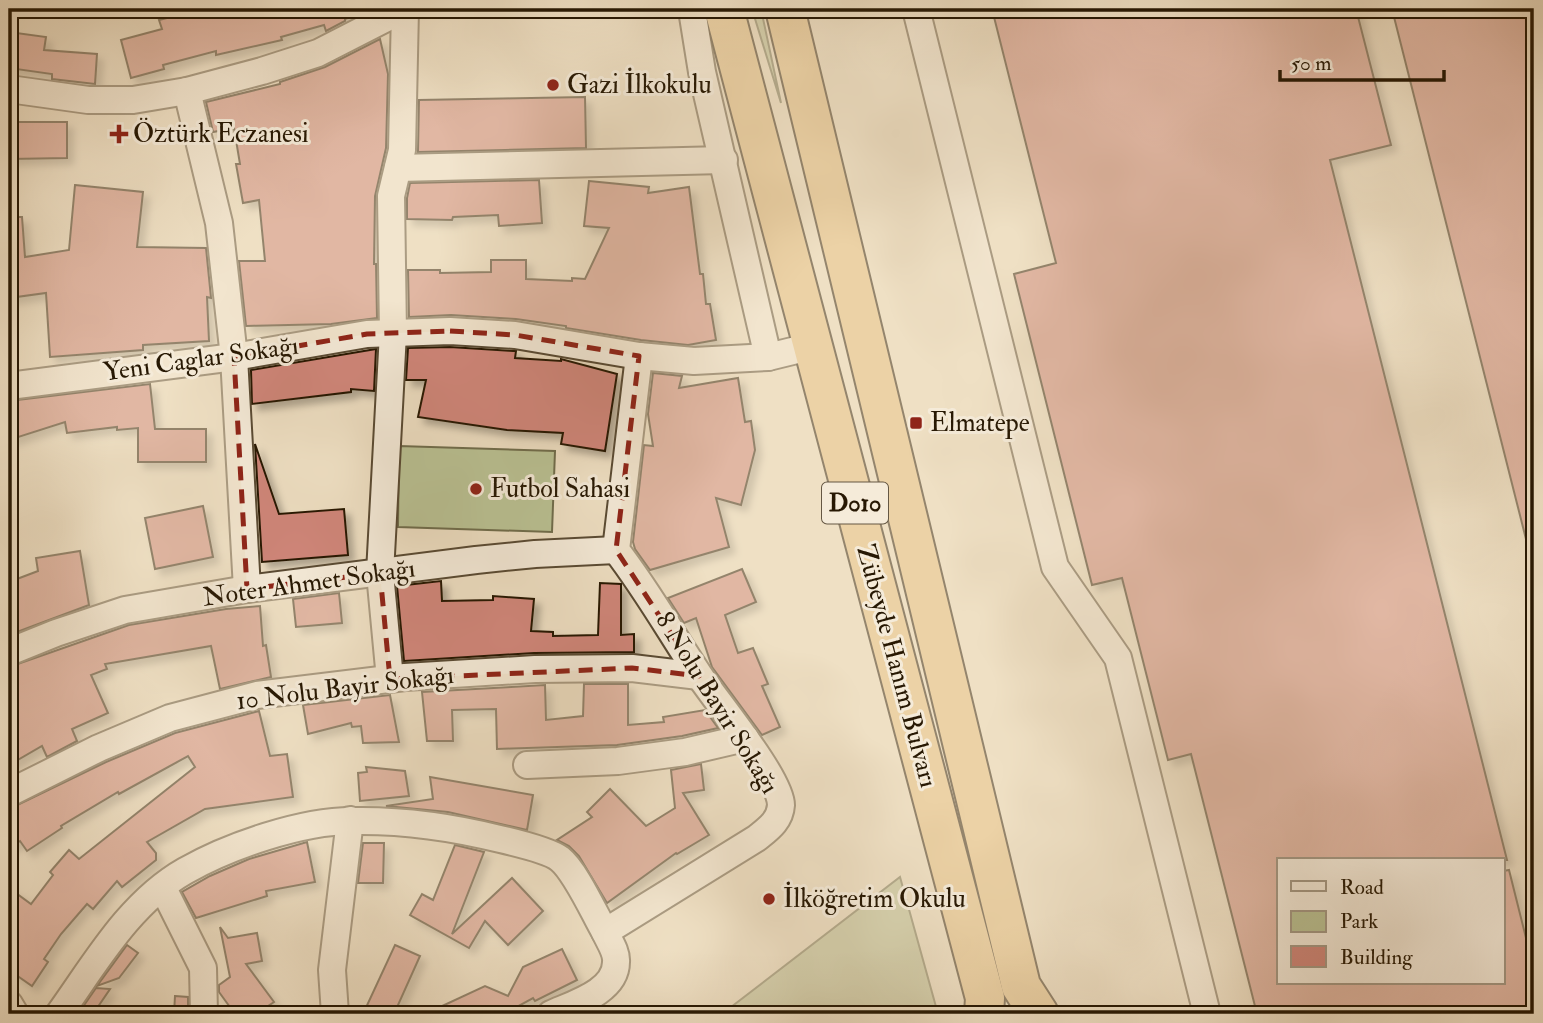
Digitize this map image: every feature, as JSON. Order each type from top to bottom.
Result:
[{"type":"highway","name":"Zübeyde Hanım Bulvarı","points":[[699,9],[813,346],[984,1006]]},
{"type":"highway","name":"Zübeyde Hanım Bulvarı","points":[[785,9],[1030,1000]]},
{"type":"street","points":[[9,89],[88,100],[133,100],[187,91],[318,53],[405,9],[402,150],[391,196],[393,333],[380,573],[390,679]]},
{"type":"street","points":[[699,9],[702,72],[768,357]]},
{"type":"street","points":[[916,9],[1055,566],[1118,658],[1207,1014]]},
{"type":"street","points":[[187,91],[219,223],[234,357],[247,589]]},
{"type":"street","points":[[398,167],[724,160]]},
{"type":"street","name":"Yeni Caglar Sokağı","points":[[9,386],[234,357],[367,334],[450,331],[515,335],[639,356],[694,361],[768,357],[813,346]]},
{"type":"street","points":[[617,550],[639,356]]},
{"type":"street","name":"Noter Ahmet Sokağı","points":[[9,652],[125,610],[247,589],[535,554],[617,550]]},
{"type":"street","name":"8 Nolu Bayir Sokağı","points":[[605,932],[757,838],[776,822],[781,806],[778,790],[745,738],[699,676],[640,581],[617,550]]},
{"type":"street","name":"10 Nolu Bayir Sokağı","points":[[9,793],[99,748],[170,718],[257,695],[390,679],[535,669],[632,668],[699,676]]},
{"type":"street","points":[[527,765],[618,761],[685,752],[745,738]]},
{"type":"street","points":[[335,1014],[332,970],[350,820]]},
{"type":"street","points":[[59,1014],[135,910],[183,872],[241,844],[350,820],[471,832],[517,843],[559,859],[578,885],[605,932],[617,961],[615,972],[608,983],[592,995],[551,1014]]},
{"type":"street","points":[[163,888],[203,968],[204,1014]]},
{"type":"street","points":[[9,1004],[15,1014]]},
{"type":"highlighted area","points":[[450,331],[515,335],[639,356],[616,550],[699,676],[632,668],[390,679],[380,573],[247,589],[234,357],[367,334]]},
{"type":"green space","points":[[752,9],[761,9],[781,103]]},
{"type":"green space","name":"Futbol Sahasi","points":[[399,446],[555,451],[552,532],[398,527]]},
{"type":"green space","points":[[900,877],[938,1014],[722,1014]]},
{"type":"building","points":[[239,9],[362,9],[363,12],[326,31],[324,25],[281,37],[282,40],[216,55],[216,51],[163,65],[164,69],[131,78],[121,40],[162,29],[159,20],[199,10],[201,17]]},
{"type":"building","points":[[992,9],[1356,9],[1391,145],[1330,160],[1507,860],[1277,858],[1277,984],[1504,984],[1504,871],[1509,870],[1534,970],[1534,1014],[1257,1014],[1191,754],[1168,760],[1122,578],[1092,585],[1014,274],[1056,263]]},
{"type":"building","points":[[1392,9],[1534,9],[1534,547],[1528,547]]},
{"type":"building","points":[[9,32],[46,37],[44,50],[97,54],[95,84],[52,79],[52,74],[9,68]]},
{"type":"building","points":[[380,39],[388,74],[386,148],[375,196],[374,264],[377,318],[331,324],[246,326],[239,261],[265,261],[259,200],[243,203],[236,164],[240,164],[234,128],[213,132],[206,102],[280,84],[325,67]]},
{"type":"building","points":[[585,97],[586,148],[418,152],[419,100]]},
{"type":"building","points":[[9,122],[67,122],[67,158],[9,159]]},
{"type":"building","points":[[539,180],[542,223],[499,226],[498,215],[453,217],[452,220],[407,219],[410,183]]},
{"type":"building","points":[[589,181],[649,187],[648,193],[689,187],[700,274],[703,274],[706,304],[710,304],[716,340],[688,345],[516,319],[451,315],[409,317],[408,270],[440,270],[440,273],[491,272],[491,260],[526,260],[526,279],[585,279],[609,228],[584,226]]},
{"type":"building","points":[[75,185],[143,192],[137,247],[206,248],[211,298],[207,297],[209,341],[143,345],[143,350],[50,357],[46,293],[9,298],[9,217],[22,217],[25,257],[69,250]]},
{"type":"building","points":[[450,347],[516,351],[515,358],[561,359],[617,374],[605,451],[561,444],[563,433],[507,430],[418,417],[426,380],[406,380],[408,348]]},
{"type":"building","points":[[376,349],[374,391],[351,389],[351,392],[252,404],[251,370]]},
{"type":"building","points":[[653,373],[682,376],[679,388],[738,378],[745,422],[751,421],[755,450],[741,505],[716,498],[729,547],[650,570],[633,542],[644,445],[653,446],[648,414]]},
{"type":"building","points":[[150,384],[155,429],[206,429],[206,462],[138,462],[138,428],[117,430],[117,427],[67,433],[65,422],[9,440],[9,401]]},
{"type":"building","points":[[255,444],[279,514],[344,509],[348,555],[262,562]]},
{"type":"building","points":[[203,506],[213,557],[155,569],[145,518]]},
{"type":"building","points":[[80,551],[89,605],[9,635],[9,582],[38,571],[36,558]]},
{"type":"building","points":[[742,569],[756,602],[725,615],[738,653],[753,648],[768,684],[762,686],[780,727],[762,735],[712,667],[696,618],[684,623],[668,598]]},
{"type":"building","points":[[441,581],[442,601],[493,600],[493,596],[534,599],[531,631],[553,632],[553,636],[598,635],[600,583],[621,584],[621,635],[634,634],[634,652],[534,653],[404,661],[397,586]]},
{"type":"building","points":[[339,593],[342,623],[296,627],[293,599]]},
{"type":"building","points":[[260,606],[263,646],[266,645],[271,677],[220,689],[211,646],[105,664],[107,669],[91,675],[108,713],[72,729],[77,741],[47,757],[42,746],[9,765],[9,667],[129,625]]},
{"type":"building","points":[[584,684],[628,684],[628,725],[664,722],[663,717],[705,710],[718,728],[617,745],[497,749],[496,709],[452,710],[453,741],[427,741],[422,692],[545,685],[546,720],[583,716]]},
{"type":"building","points":[[390,695],[399,742],[363,743],[361,726],[352,727],[351,723],[308,734],[303,705]]},
{"type":"building","points":[[259,711],[270,756],[287,754],[293,797],[205,809],[147,842],[156,853],[156,860],[122,887],[117,881],[93,909],[87,904],[44,959],[48,962],[32,986],[9,970],[9,888],[31,904],[53,875],[50,872],[69,850],[79,859],[195,767],[188,756],[119,794],[118,792],[61,826],[62,828],[27,851],[20,841],[9,848],[9,809],[106,762],[175,733]]},
{"type":"building","points":[[701,764],[704,790],[683,793],[709,835],[676,853],[607,903],[579,856],[569,846],[557,840],[592,817],[587,812],[610,789],[646,826],[675,808],[671,770]]},
{"type":"building","points":[[366,767],[405,771],[409,796],[360,801],[358,773],[367,772]]},
{"type":"building","points":[[430,777],[533,795],[527,830],[448,812],[386,806],[433,799]]},
{"type":"building","points":[[307,842],[315,882],[266,891],[267,896],[196,918],[182,892],[249,859]]},
{"type":"building","points":[[363,843],[384,843],[383,883],[358,883]]},
{"type":"building","points":[[455,845],[484,852],[452,934],[512,878],[543,911],[508,945],[485,921],[469,948],[410,915],[422,894],[433,900]]},
{"type":"building","points":[[220,927],[228,938],[257,933],[262,961],[246,964],[274,1002],[256,1014],[235,1014],[219,992],[219,985],[230,977]]},
{"type":"building","points":[[127,945],[138,953],[119,978],[97,986]]},
{"type":"building","points":[[395,945],[420,956],[394,1014],[363,1014]]},
{"type":"building","points":[[562,949],[577,980],[535,1001],[533,998],[504,1014],[425,1014],[485,986],[508,996],[523,967]]},
{"type":"building","points":[[96,988],[110,989],[93,1014],[78,1014]]},
{"type":"building","points":[[175,996],[188,997],[188,1014],[174,1014]]},
{"type":"place","name":"Gazi İlkokulu","points":[[553,85]]},
{"type":"place","name":"Öztürk Eczanesi","points":[[119,134]]},
{"type":"place","name":"Elmatepe","points":[[916,423]]},
{"type":"place","name":"Futbol Sahasi","points":[[476,489]]},
{"type":"place","name":"İlköğretim Okulu","points":[[769,899]]}]
